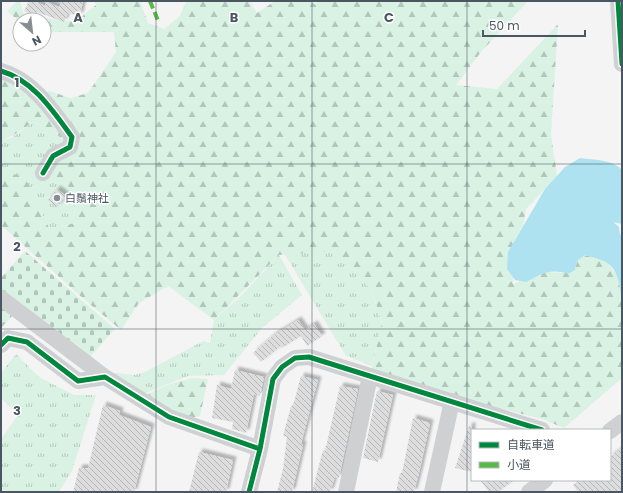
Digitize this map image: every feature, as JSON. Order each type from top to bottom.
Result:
[{"type":"street","points":[[618,1],[622,64]]},
{"type":"street","points":[[1,71],[22,80],[33,89],[72,137],[70,147],[53,156],[43,173]]},
{"type":"street","points":[[1,298],[105,377],[168,417],[260,449]]},
{"type":"street","points":[[1,346],[8,338],[27,342],[78,381],[105,377]]},
{"type":"street","points":[[249,492],[260,449],[273,379],[282,367],[295,358],[309,357],[539,429]]},
{"type":"street","points":[[346,492],[370,376]]},
{"type":"street","points":[[432,492],[452,401]]},
{"type":"street","points":[[611,431],[622,422]]},
{"type":"street","points":[[529,492],[544,481]]},
{"type":"green space","points":[[17,1],[20,1],[23,12],[12,12],[12,15],[7,11]]},
{"type":"green space","points":[[94,1],[140,1],[148,23],[164,29],[180,16],[186,1],[249,1],[257,13],[275,1],[311,1],[314,4],[319,1],[528,1],[481,52],[456,85],[497,89],[558,24],[551,134],[557,176],[526,209],[523,226],[514,241],[513,284],[545,272],[564,273],[575,270],[577,261],[585,255],[606,261],[616,274],[622,293],[622,378],[564,428],[542,419],[370,376],[382,323],[372,291],[335,251],[279,255],[214,320],[168,286],[139,303],[121,330],[2,226],[1,221],[1,174],[24,175],[50,230],[74,223],[75,190],[43,173],[69,147],[55,132],[33,122],[12,136],[1,141],[1,76],[30,97],[49,91],[71,98],[88,93],[116,52],[114,32],[52,32],[52,19],[75,22],[96,5]]},
{"type":"green space","points":[[33,122],[55,132],[70,147],[75,190],[74,223],[50,230],[24,176],[1,174],[1,141],[11,138]]},
{"type":"green space","points":[[25,251],[115,329],[89,358],[1,291],[1,278]]},
{"type":"green space","points":[[335,251],[369,283],[382,323],[372,366],[346,356],[284,253]]},
{"type":"green space","points":[[279,255],[302,295],[262,328],[224,375],[188,376],[143,394],[107,372],[134,375],[145,372],[203,341],[210,343],[214,320],[242,295]]},
{"type":"green space","points":[[1,308],[13,315],[1,328]]},
{"type":"green space","points":[[16,354],[39,377],[74,395],[96,395],[72,471],[59,492],[1,492],[1,439],[18,415],[1,398],[1,373]]},
{"type":"green space","points":[[192,378],[208,379],[200,416],[190,418],[161,406],[148,394],[167,385]]},
{"type":"water","points":[[580,158],[608,162],[618,166],[622,170],[622,224],[613,222],[619,227],[620,234],[622,236],[622,295],[616,274],[610,265],[601,260],[585,255],[577,261],[575,270],[568,274],[562,272],[551,272],[542,274],[526,282],[515,280],[507,269],[508,252],[545,189],[565,167]]},
{"type":"building","points":[[29,1],[35,1],[45,6],[46,2],[59,7],[62,1],[83,1],[80,16],[68,13],[64,22],[52,18],[52,12],[24,11]]},
{"type":"building","name":"白鬚神社","points":[[57,189],[66,196],[57,207],[48,200]]},
{"type":"building","points":[[298,320],[305,330],[314,324],[322,336],[307,346],[301,336],[282,348],[281,346],[261,362],[253,353],[274,335]]},
{"type":"building","points":[[235,370],[264,377],[260,396],[254,394],[246,433],[232,429],[233,422],[212,418],[217,385],[231,389]]},
{"type":"building","points":[[301,376],[318,380],[301,444],[303,445],[292,492],[277,492],[283,469],[287,437],[283,436]]},
{"type":"building","points":[[340,386],[358,389],[339,478],[335,477],[330,492],[312,492],[323,450],[325,451]]},
{"type":"building","points":[[377,391],[393,395],[378,462],[363,458]]},
{"type":"building","points":[[103,405],[120,411],[119,415],[151,427],[134,492],[73,492],[79,468],[88,468]]},
{"type":"building","points":[[413,418],[430,423],[420,469],[414,492],[396,492],[400,473],[402,473]]},
{"type":"building","points":[[469,426],[472,426],[471,472],[455,468]]},
{"type":"building","points":[[622,448],[622,492],[578,492],[573,485],[578,481],[611,481],[611,456]]},
{"type":"building","points":[[199,452],[233,460],[226,492],[189,492]]},
{"type":"building","points":[[481,481],[513,481],[498,492],[489,492]]},
{"type":"marked path","points":[[150,1],[159,23]]},
{"type":"cycle path","points":[[618,1],[622,64]]},
{"type":"cycle path","points":[[1,71],[23,81],[33,89],[50,107],[72,137],[70,147],[53,156],[43,173]]},
{"type":"cycle path","points":[[1,345],[8,338],[27,342],[78,381],[105,377],[169,417],[260,449]]},
{"type":"cycle path","points":[[249,492],[260,449],[273,379],[282,367],[295,358],[309,357],[539,429]]},
{"type":"place","name":"白鬚神社","points":[[57,198]]}]
